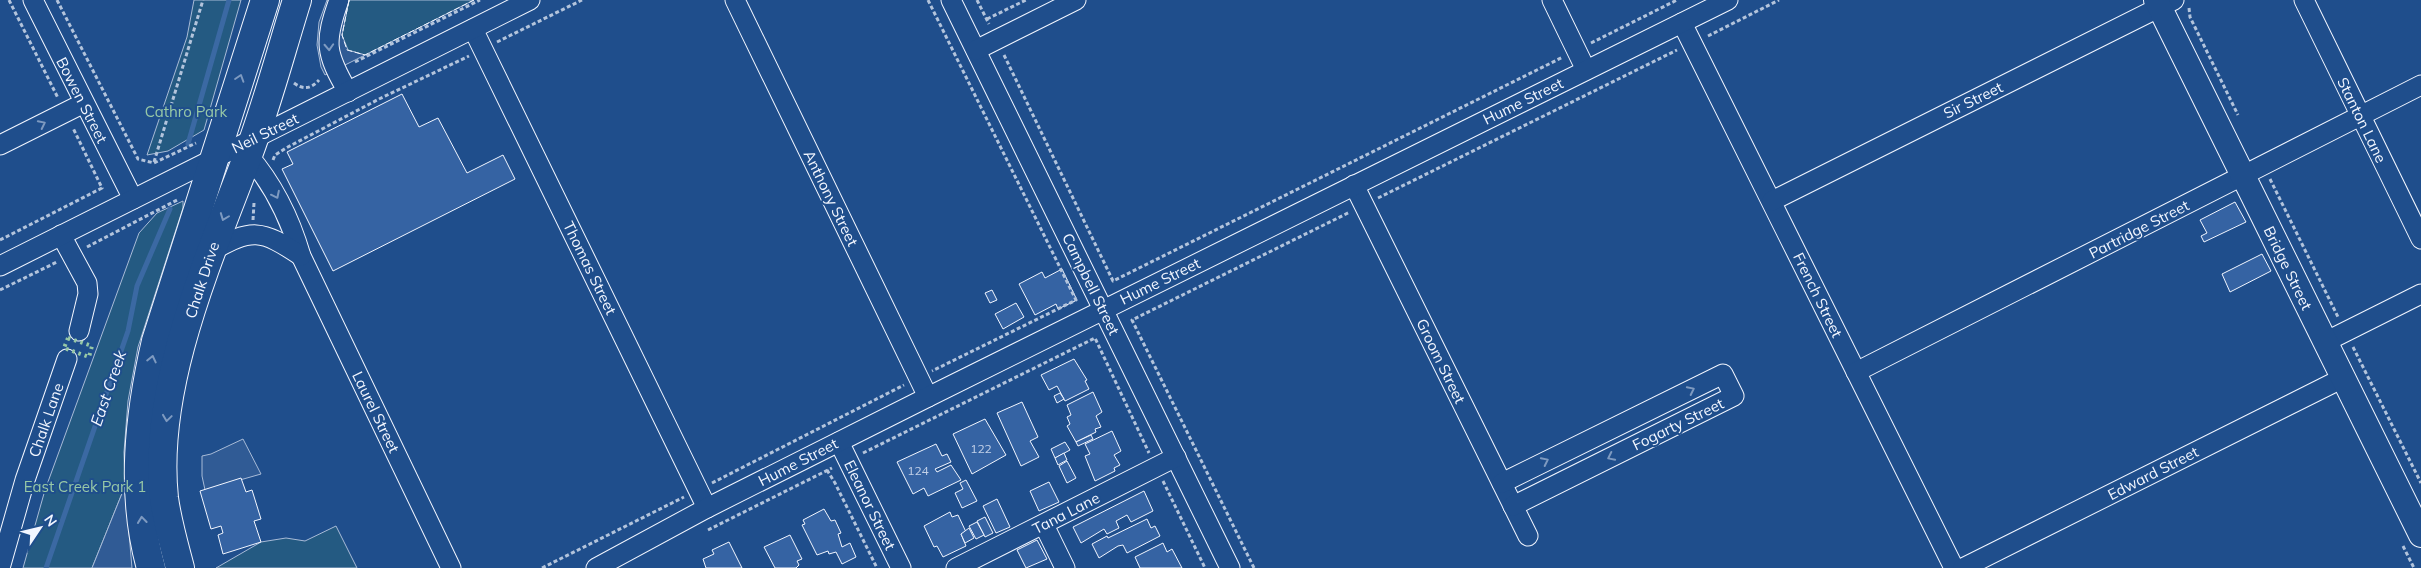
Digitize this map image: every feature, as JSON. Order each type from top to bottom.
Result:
[{"type":"highway","name":"Chalk Drive","points":[[151,568],[143,526],[138,443],[145,394],[156,341],[209,149],[265,0]]},
{"type":"highway","name":"Chalk Drive","points":[[180,568],[164,497],[165,431],[178,356],[210,252],[251,147],[297,0]]},
{"type":"main road","name":"Bridge Street","points":[[2170,3],[2253,172],[2325,342],[2415,510],[2421,535]]},
{"type":"street","name":"Bowen Street","points":[[33,0],[133,199]]},
{"type":"street","points":[[339,0],[330,27],[329,48],[333,65],[348,92]]},
{"type":"street","name":"Neil Street","points":[[0,266],[133,199],[209,149],[251,147],[348,92],[530,0]]},
{"type":"street","name":"Anthony Street","points":[[735,0],[928,397]]},
{"type":"street","name":"Campbell Street","points":[[951,0],[1230,568]]},
{"type":"street","points":[[976,50],[1076,0]]},
{"type":"street","points":[[1552,0],[1586,70]]},
{"type":"street","name":"Hume Street","points":[[596,568],[707,508],[838,442],[1728,0]]},
{"type":"street","name":"Stanton Lane","points":[[2304,0],[2421,239]]},
{"type":"street","name":"Sir Street","points":[[1772,200],[2170,3]]},
{"type":"street","name":"French Street","points":[[1682,22],[1954,568]]},
{"type":"street","name":"Thomas Street","points":[[473,29],[707,508]]},
{"type":"street","name":"Partridge Street","points":[[1856,372],[2421,86]]},
{"type":"street","points":[[0,145],[84,103]]},
{"type":"street","name":"Laurel Street","points":[[251,147],[294,231],[301,256],[451,568]]},
{"type":"street","name":"Groom Street","points":[[1354,185],[1528,536]]},
{"type":"street","points":[[210,252],[235,239],[253,234],[276,239],[301,256]]},
{"type":"street","points":[[61,235],[85,278],[88,289],[79,331]]},
{"type":"street","points":[[2325,342],[2421,294]]},
{"type":"street","name":"Chalk Lane","points":[[0,568],[22,489],[67,359]]},
{"type":"street","name":"Fogarty Street","points":[[1502,483],[1723,374],[1734,396],[1513,506]]},
{"type":"street","name":"Edward Street","points":[[1963,568],[2343,378]]},
{"type":"street","name":"Eleanor Street","points":[[838,442],[901,568]]},
{"type":"street","name":"Tana Lane","points":[[956,568],[1176,457]]},
{"type":"street","points":[[1044,525],[1065,568]]},
{"type":"path","points":[[0,240],[102,188],[9,0]]},
{"type":"path","points":[[57,0],[138,159],[154,163],[209,149]]},
{"type":"path","points":[[154,163],[203,0]]},
{"type":"path","points":[[355,62],[480,0]]},
{"type":"path","points":[[542,568],[919,377],[1076,300],[928,0]]},
{"type":"path","points":[[978,0],[1113,281],[1677,0]]},
{"type":"path","points":[[987,19],[1026,0]]},
{"type":"path","points":[[1254,568],[1132,320],[1779,0]]},
{"type":"path","points":[[2170,3],[2190,17],[2241,121]]},
{"type":"path","points":[[275,167],[273,161],[278,152],[379,99]]},
{"type":"path","points":[[2253,172],[2346,332],[2421,483]]},
{"type":"path","points":[[0,290],[72,255],[180,198]]},
{"type":"path","points":[[253,234],[254,199]]},
{"type":"path","points":[[702,532],[1095,338]]},
{"type":"path","points":[[827,470],[878,568]]},
{"type":"green space","name":"Cathro Park","points":[[194,0],[241,0],[204,130],[168,151],[147,155],[187,37]]},
{"type":"green space","points":[[349,0],[474,0],[365,55],[347,50],[342,35]]},
{"type":"green space","name":"East Creek Park 1","points":[[183,201],[183,208],[138,347],[128,401],[124,452],[125,486],[92,568],[23,568],[45,490],[139,233],[157,213]]},
{"type":"green space","points":[[336,526],[357,568],[216,568],[261,542],[286,538],[305,541]]},
{"type":"shaded area","points":[[327,0],[349,0],[342,35],[348,50],[365,55],[325,75],[321,67],[317,45],[319,22]]},
{"type":"shaded area","points":[[243,439],[261,474],[205,490],[202,476],[202,456],[211,454]]},
{"type":"shaded area","points":[[125,486],[132,568],[92,568]]},
{"type":"building","points":[[402,94],[419,127],[438,118],[467,173],[503,155],[515,179],[333,271],[282,169],[293,164],[287,152]]},
{"type":"building","points":[[2235,202],[2246,222],[2204,242],[2201,236],[2207,233],[2200,220]]},
{"type":"building","points":[[2262,254],[2271,271],[2230,292],[2222,274]]},
{"type":"building","points":[[1062,269],[1076,298],[1075,301],[1058,309],[1056,304],[1035,315],[1019,284],[1042,272],[1045,278]]},
{"type":"building","points":[[992,290],[997,300],[990,303],[985,293]]},
{"type":"building","points":[[1016,303],[1024,317],[1003,329],[995,314]]},
{"type":"building","points":[[1074,359],[1087,380],[1085,381],[1089,389],[1065,401],[1057,386],[1049,390],[1041,375]]},
{"type":"building","points":[[1093,392],[1102,412],[1096,416],[1101,427],[1095,429],[1096,432],[1076,442],[1067,426],[1070,424],[1067,417],[1071,415],[1067,405]]},
{"type":"building","points":[[1060,393],[1064,399],[1057,403],[1054,396]]},
{"type":"building","points":[[1022,402],[1038,437],[1030,441],[1039,457],[1021,466],[997,413]]},
{"type":"building","points":[[985,419],[1006,455],[972,474],[953,434]]},
{"type":"building","points":[[1112,431],[1121,451],[1114,455],[1120,465],[1114,468],[1115,471],[1095,481],[1085,456],[1090,454],[1085,444]]},
{"type":"building","points":[[1091,435],[1093,439],[1078,446],[1076,442]]},
{"type":"building","points":[[1065,442],[1070,450],[1055,458],[1051,449]]},
{"type":"building","points":[[936,444],[942,456],[947,454],[951,462],[935,469],[937,472],[951,465],[961,480],[928,496],[924,488],[913,494],[897,462]]},
{"type":"building","points":[[1064,453],[1067,460],[1058,465],[1055,458]]},
{"type":"building","points":[[1067,461],[1076,478],[1067,483],[1059,466]]},
{"type":"building","points":[[241,478],[246,492],[252,490],[261,519],[254,521],[261,542],[223,554],[218,535],[223,533],[221,526],[211,529],[200,491]]},
{"type":"building","points":[[966,480],[977,501],[962,508],[955,493],[963,489],[960,483]]},
{"type":"building","points":[[1049,482],[1059,502],[1039,511],[1030,491]]},
{"type":"building","points":[[1144,491],[1153,511],[1131,522],[1127,515],[1116,521],[1119,528],[1107,534],[1104,529],[1081,543],[1073,527]]},
{"type":"building","points":[[997,499],[1010,527],[996,533],[983,506]]},
{"type":"building","points":[[824,509],[831,521],[835,520],[841,533],[838,534],[842,547],[850,543],[856,557],[842,564],[836,552],[829,554],[828,551],[817,555],[802,525],[805,524],[803,520]]},
{"type":"building","points":[[950,512],[952,517],[958,515],[966,532],[961,534],[966,546],[943,557],[937,546],[934,547],[924,526]]},
{"type":"building","points":[[985,517],[993,533],[985,537],[977,521]]},
{"type":"building","points":[[1147,519],[1151,528],[1155,526],[1160,536],[1127,553],[1123,545],[1118,546],[1099,558],[1092,544]]},
{"type":"building","points":[[977,522],[984,535],[976,539],[969,526]]},
{"type":"building","points":[[969,528],[974,538],[965,543],[961,534]]},
{"type":"building","points":[[790,535],[802,559],[797,561],[799,565],[796,568],[775,568],[764,547]]},
{"type":"building","points":[[1037,540],[1047,559],[1026,568],[1017,550]]},
{"type":"building","points":[[729,542],[742,568],[706,568],[703,559],[714,554],[712,550]]},
{"type":"building","points":[[1163,543],[1167,552],[1172,549],[1182,568],[1140,568],[1135,557]]},
{"type":"waterway","name":"East Creek","points":[[188,144],[229,0]]},
{"type":"waterway","name":"East Creek","points":[[46,568],[128,331],[137,286],[170,209]]},
{"type":"hedge","points":[[68,338],[92,346],[89,357],[64,348],[68,338]]},
{"type":"fence","points":[[349,0],[342,35],[347,50],[365,55],[474,0]]}]
